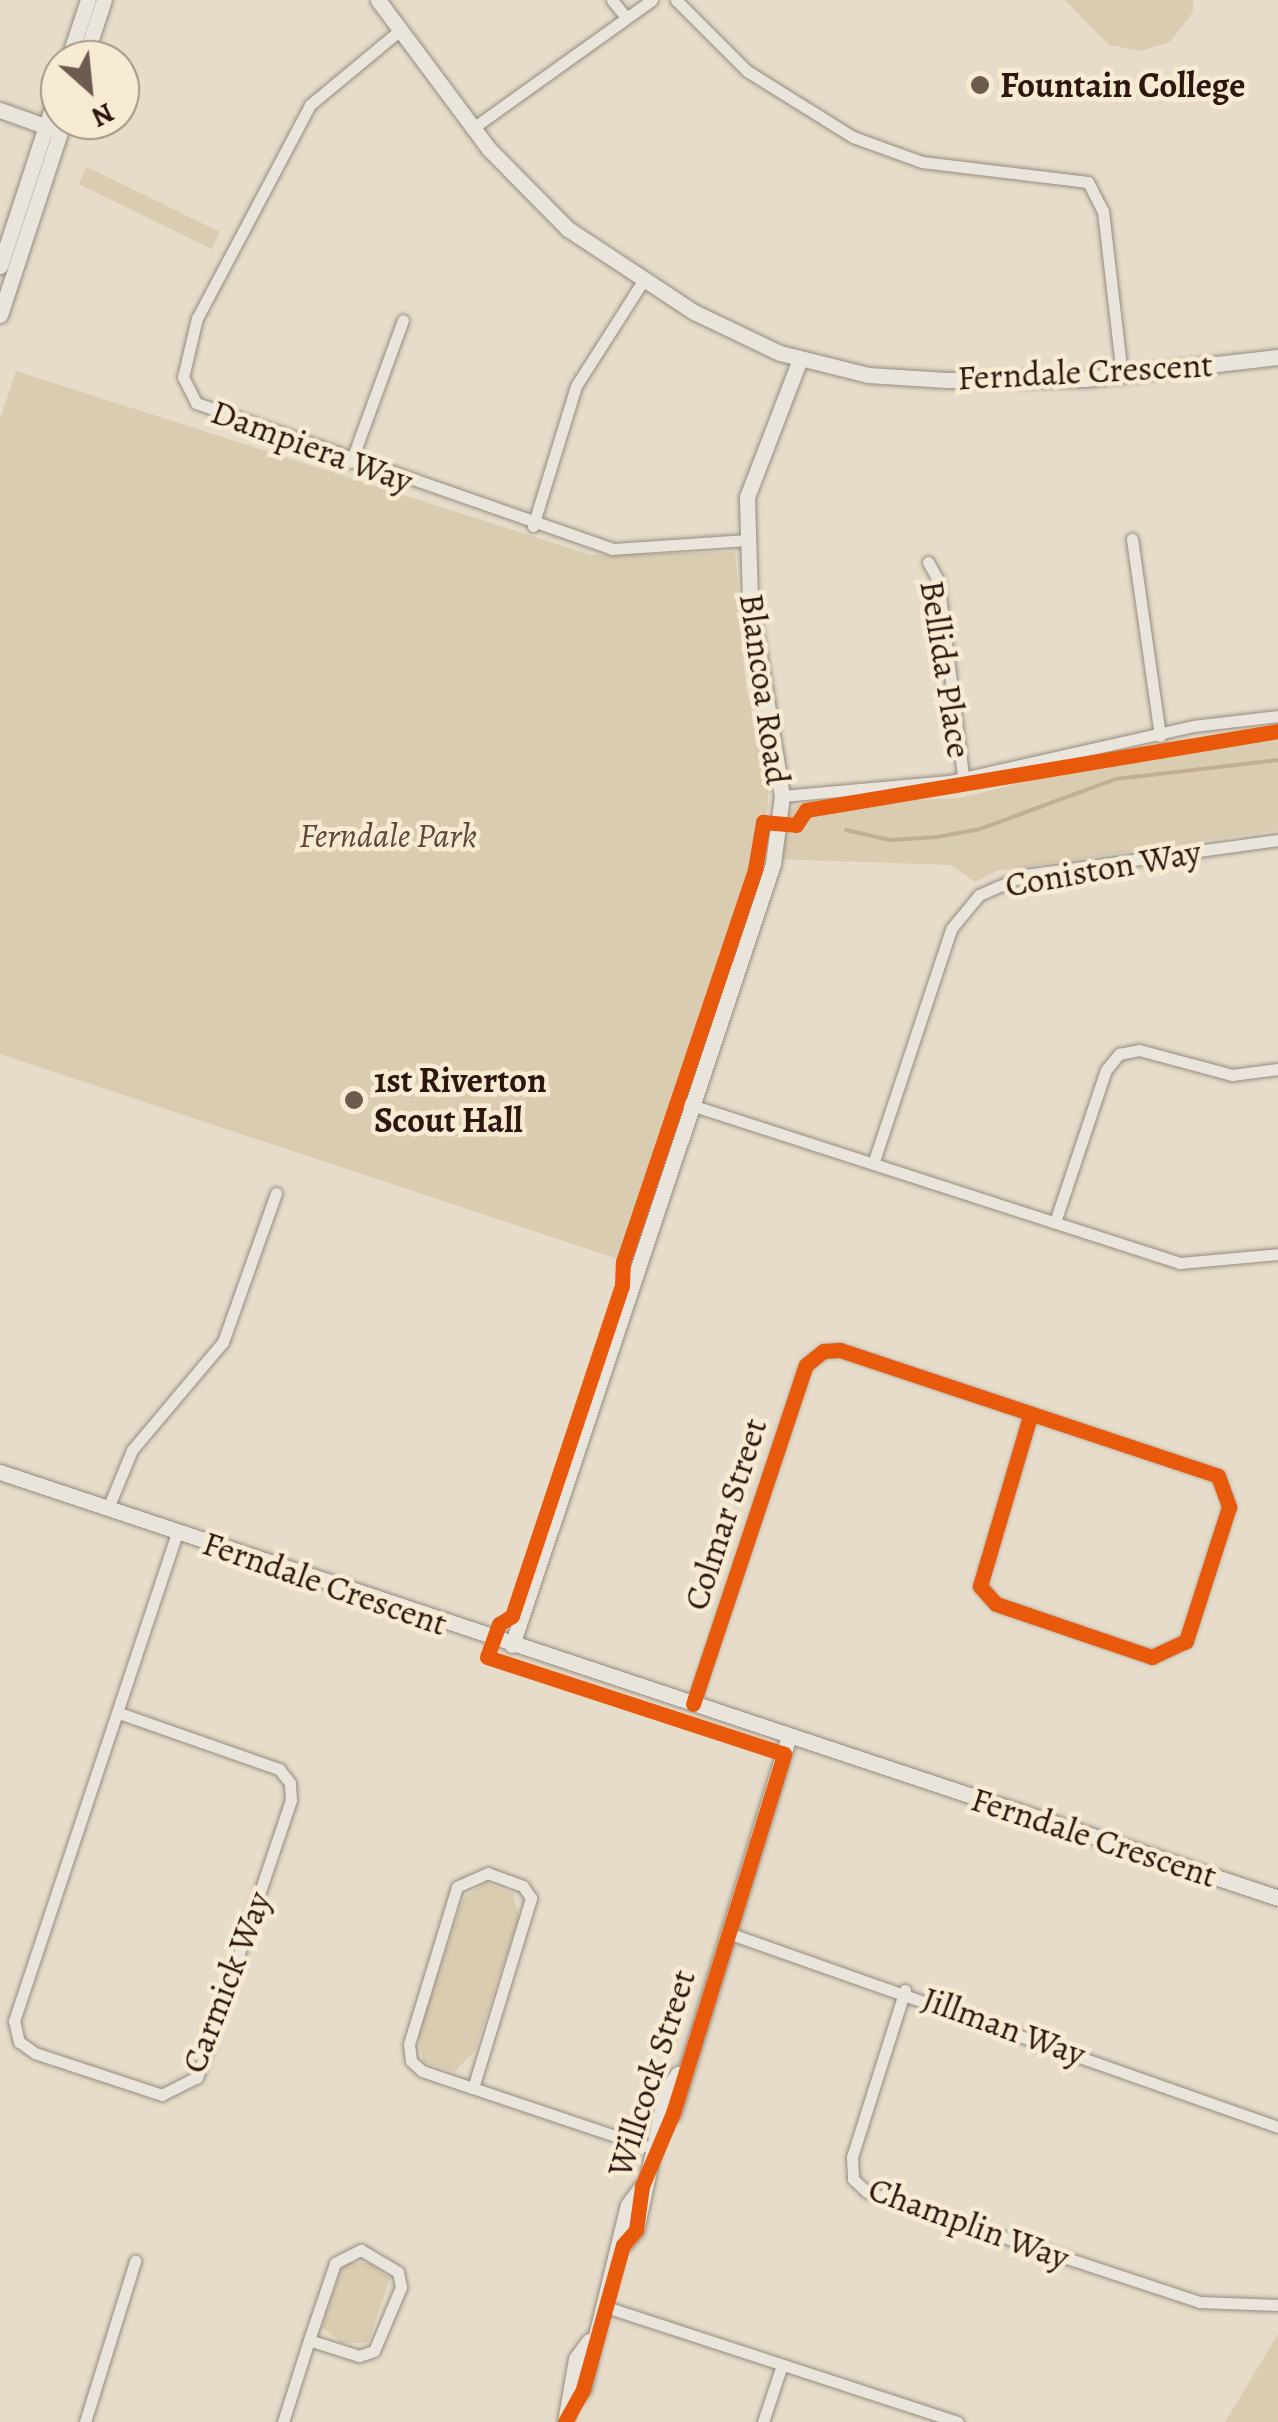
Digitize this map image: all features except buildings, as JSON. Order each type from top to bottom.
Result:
[{"type":"street","points":[[75,40],[88,0]]},
{"type":"street","points":[[91,40],[104,0]]},
{"type":"street","name":"Ferndale Crescent","points":[[378,0],[473,128],[568,229],[643,281],[800,359],[902,378],[1122,375],[1278,357]]},
{"type":"street","points":[[612,0],[626,18]]},
{"type":"street","points":[[473,128],[652,0]]},
{"type":"street","points":[[676,0],[747,71],[852,138],[938,165],[1088,182],[1103,211],[1122,375]]},
{"type":"street","name":"Dampiera Way","points":[[399,31],[310,105],[198,318],[183,377],[196,403],[351,462],[612,550],[746,540]]},
{"type":"street","points":[[0,110],[40,121]]},
{"type":"street","points":[[0,266],[51,140]]},
{"type":"street","points":[[0,315],[53,140]]},
{"type":"street","points":[[533,526],[576,386],[643,281]]},
{"type":"street","points":[[351,462],[403,320]]},
{"type":"street","name":"Blancoa Road","points":[[512,1645],[688,1104],[774,864],[782,796],[746,540],[746,497],[800,359]]},
{"type":"street","points":[[1132,540],[1160,736]]},
{"type":"street","name":"Bellida Place","points":[[928,562],[938,580],[963,776]]},
{"type":"street","points":[[782,796],[963,776],[1278,716]]},
{"type":"street","name":"Coniston Way","points":[[874,1161],[951,929],[978,895],[1025,876],[1278,840]]},
{"type":"street","points":[[1055,1222],[1106,1070],[1119,1054],[1140,1050],[1232,1075],[1278,1070]]},
{"type":"street","points":[[688,1104],[1180,1263],[1278,1254]]},
{"type":"street","points":[[108,1508],[132,1450],[223,1342],[276,1193]]},
{"type":"street","name":"Colmar Street","points":[[693,1704],[806,1364],[823,1350],[1030,1416]]},
{"type":"street","points":[[1030,1416],[1218,1476],[1228,1490],[1186,1642],[1172,1653],[1152,1657],[996,1604],[980,1586],[1030,1416]]},
{"type":"street","name":"Ferndale Crescent","points":[[0,1472],[1278,1898]]},
{"type":"street","name":"Carmick Way","points":[[119,1712],[280,1769],[290,1783],[291,1800],[197,2077],[162,2095],[35,2054],[20,2042],[14,2022],[178,1533]]},
{"type":"street","name":"Willcock Street","points":[[566,2422],[572,2401],[583,2389],[592,2338],[622,2246],[636,2230],[642,2186],[662,2125],[673,2113],[680,2071],[789,1736]]},
{"type":"street","points":[[473,2088],[531,1898],[523,1886],[488,1873],[458,1887],[408,2044],[422,2071],[654,2149]]},
{"type":"street","name":"Jillman Way","points":[[728,1933],[906,1990],[1278,2127]]},
{"type":"street","name":"Champlin Way","points":[[906,1990],[852,2156],[853,2179],[867,2192],[1199,2302],[1278,2305]]},
{"type":"street","points":[[284,2422],[309,2340],[335,2263],[346,2253],[361,2250],[398,2272],[400,2287],[374,2351],[359,2356],[309,2340]]},
{"type":"street","points":[[85,2422],[135,2260]]},
{"type":"street","points":[[602,2306],[957,2422]]},
{"type":"street","points":[[763,2422],[782,2365]]},
{"type":"green space","points":[[1065,0],[1193,0],[1193,12],[1170,42],[1141,51],[1109,45]]},
{"type":"green space","points":[[87,167],[220,232],[212,249],[79,184]]},
{"type":"green space","name":"Ferndale Park","points":[[16,371],[591,555],[735,552],[746,687],[770,776],[763,858],[636,1265],[0,1054],[0,419]]},
{"type":"green space","points":[[1278,732],[1278,830],[996,871],[975,882],[951,865],[775,859],[779,820],[797,805],[960,798],[1157,749]]},
{"type":"green space","points":[[486,1883],[513,1893],[519,1916],[475,2051],[454,2072],[423,2062],[418,2033],[464,1897]]},
{"type":"green space","points":[[343,2263],[369,2263],[390,2278],[368,2343],[342,2343],[322,2327]]},
{"type":"green space","points":[[1278,2334],[1278,2422],[1225,2422]]},
{"type":"waterway","points":[[846,830],[890,840],[937,837],[980,829],[1116,779],[1278,760]]},
{"type":"cycle path","points":[[565,2422],[583,2389],[623,2245],[636,2230],[642,2186],[673,2113],[784,1754],[487,1657],[499,1624],[512,1616],[622,1286],[623,1262],[755,869],[763,822],[796,825],[806,810],[1278,731]]},
{"type":"cycle path","points":[[693,1704],[806,1365],[823,1351],[840,1350],[1218,1476],[1229,1507],[1186,1641],[1152,1657],[996,1604],[980,1586],[1030,1416]]},
{"type":"place","name":"Fountain College","points":[[980,85]]},
{"type":"place","name":"1st Riverton Scout Hall","points":[[354,1100]]}]
